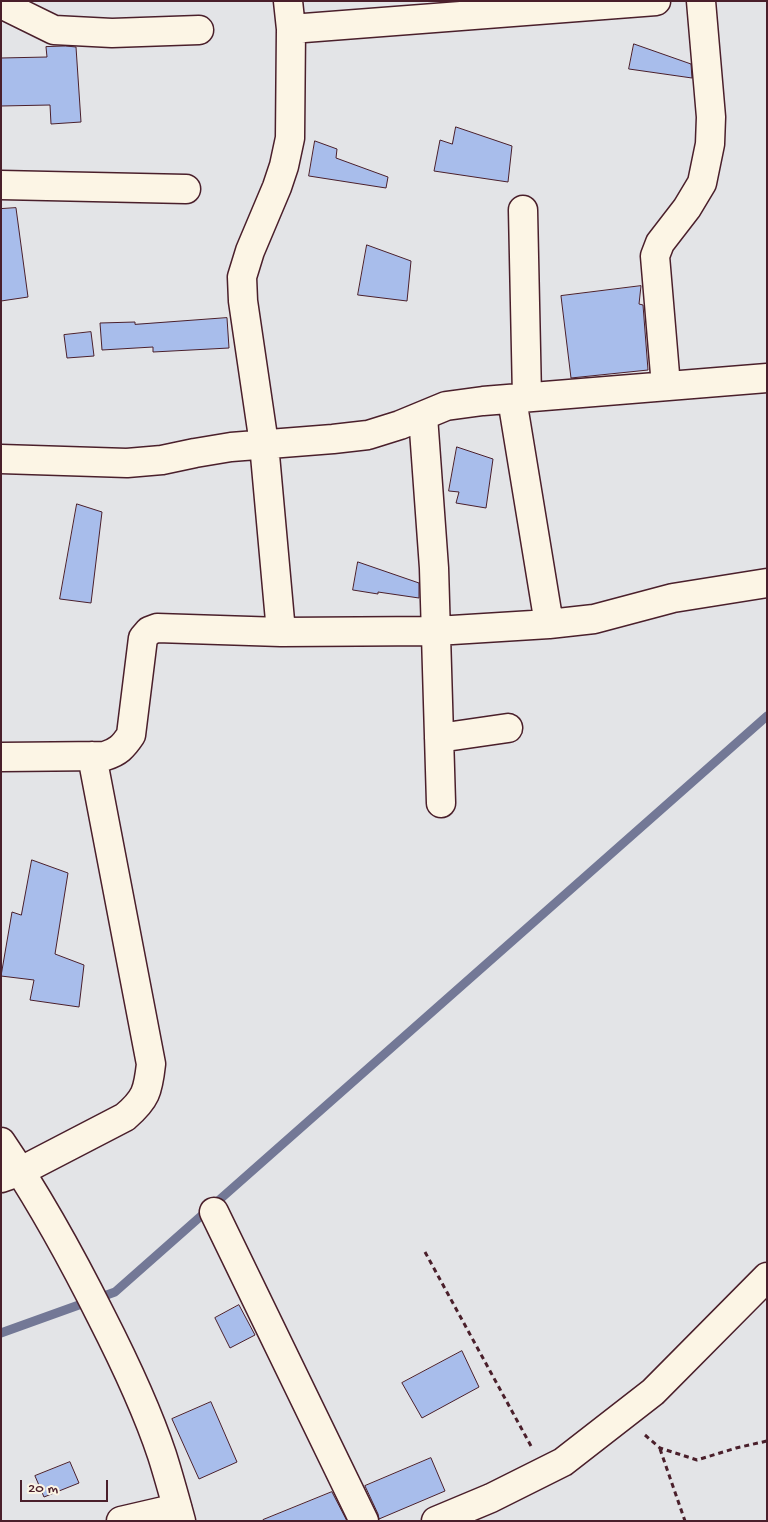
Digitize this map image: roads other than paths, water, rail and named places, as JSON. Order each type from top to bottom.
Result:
[{"type":"street","points":[[281,632],[264,444],[243,301],[242,277],[250,250],[277,187],[290,138],[291,29],[288,1]]},
{"type":"street","points":[[291,29],[656,1]]},
{"type":"street","points":[[666,386],[655,256],[660,243],[687,208],[702,183],[710,144],[711,117],[700,1]]},
{"type":"street","points":[[1,4],[54,30],[112,33],[200,30]]},
{"type":"street","points":[[1,185],[186,189]]},
{"type":"street","points":[[523,210],[520,398],[549,624]]},
{"type":"street","points":[[1,459],[127,463],[162,460],[195,452],[231,447],[368,435],[400,425],[446,406],[483,401],[767,378]]},
{"type":"street","points":[[423,416],[434,568],[441,803]]},
{"type":"street","points":[[1,757],[105,756],[116,752],[131,735],[143,638],[149,631],[157,628],[281,632],[436,631],[549,624],[594,619],[673,598],[767,583]]},
{"type":"street","points":[[439,738],[508,728]]},
{"type":"street","points":[[11,1174],[125,1117],[141,1101],[148,1084],[151,1064],[92,756]]},
{"type":"street","points":[[1,1142],[11,1174],[37,1195],[84,1282],[119,1351],[150,1422],[162,1455],[179,1514],[121,1521]]},
{"type":"street","points":[[214,1212],[364,1521]]},
{"type":"street","points":[[436,1521],[491,1498],[563,1462],[653,1392],[767,1276]]},
{"type":"waterway","points":[[1,1333],[115,1292],[767,716]]}]
